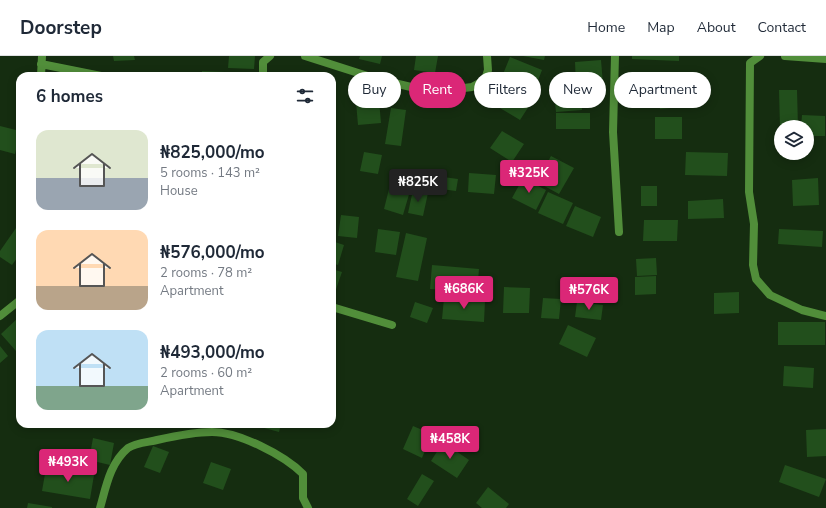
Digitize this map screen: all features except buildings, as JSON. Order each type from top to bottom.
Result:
[{"type":"street","points":[[263,72],[264,62],[270,56]]},
{"type":"street","points":[[305,56],[411,87],[448,90],[472,87],[486,80],[488,70],[486,56]]},
{"type":"street","points":[[615,56],[613,132],[619,232]]},
{"type":"street","points":[[760,56],[750,63],[749,192],[754,224],[753,265],[756,279],[770,295],[802,310],[826,316]]},
{"type":"street","points":[[785,56],[826,59]]},
{"type":"street","points":[[41,72],[42,60],[86,72]]},
{"type":"street","points":[[0,316],[16,303]]},
{"type":"street","points":[[336,307],[392,325]]},
{"type":"street","points":[[100,508],[110,471],[129,448],[176,436],[214,432],[237,437],[263,448],[294,466],[303,474],[303,498],[308,508]]}]
